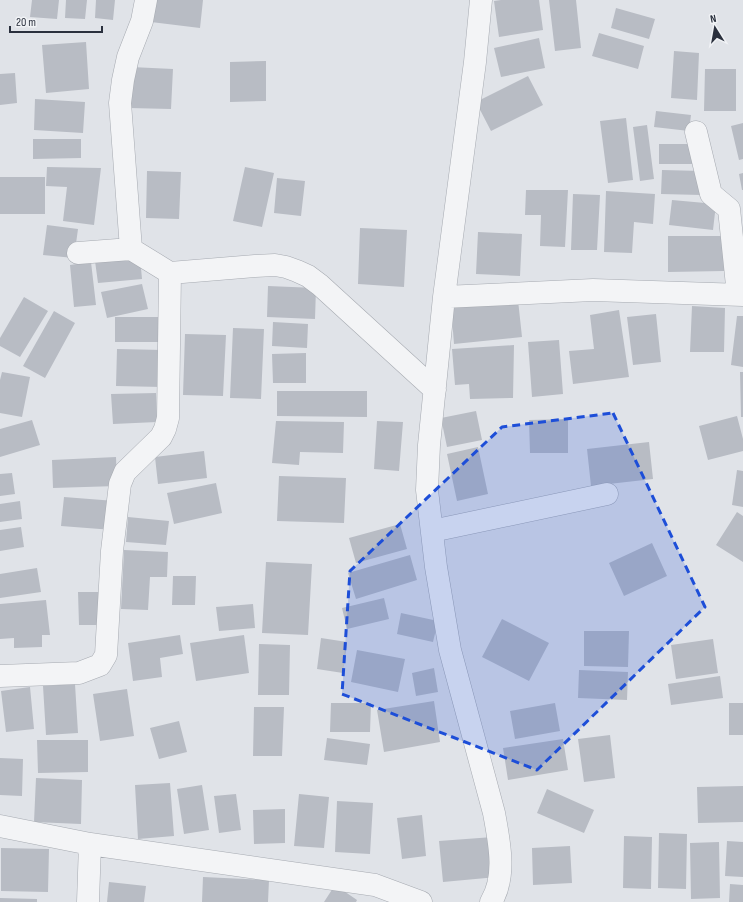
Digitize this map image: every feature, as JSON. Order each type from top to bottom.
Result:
[{"type":"street","points":[[131,249],[120,102],[128,57],[142,21],[146,0]]},
{"type":"street","points":[[481,0],[475,62],[444,296],[429,445],[427,490],[438,575],[450,650],[494,813],[498,836],[500,862],[499,879],[491,902]]},
{"type":"street","points":[[444,296],[593,290],[741,295],[729,209],[711,194],[696,132]]},
{"type":"street","points":[[78,252],[131,249],[170,273],[266,265],[286,267],[297,271],[308,276],[324,289],[435,390]]},
{"type":"street","points":[[0,676],[79,673],[100,665],[106,655],[112,551],[120,484],[125,472],[161,438],[168,418],[170,273]]},
{"type":"street","points":[[432,531],[607,494]]},
{"type":"street","points":[[0,826],[90,844],[374,885],[421,902]]},
{"type":"street","points":[[88,902],[90,844]]},
{"type":"highlighted area","points":[[613,413],[705,607],[537,770],[342,694],[350,571],[502,427]]},
{"type":"building","points":[[32,0],[59,0],[57,19],[30,17]]},
{"type":"building","points":[[66,0],[87,0],[85,19],[65,18]]},
{"type":"building","points":[[96,0],[115,0],[113,20],[95,18]]},
{"type":"building","points":[[154,0],[203,0],[200,28],[151,22]]},
{"type":"building","points":[[539,0],[543,30],[499,37],[494,1]]},
{"type":"building","points":[[549,0],[576,0],[581,48],[555,51]]},
{"type":"building","points":[[616,8],[655,19],[649,39],[611,28]]},
{"type":"building","points":[[599,33],[644,46],[638,69],[592,56]]},
{"type":"building","points":[[539,38],[545,68],[501,77],[494,48]]},
{"type":"building","points":[[86,42],[89,89],[46,93],[42,45]]},
{"type":"building","points":[[674,51],[699,53],[697,100],[671,98]]},
{"type":"building","points":[[266,61],[266,101],[230,102],[230,62]]},
{"type":"building","points":[[131,67],[173,69],[171,109],[129,108]]},
{"type":"building","points":[[705,69],[736,69],[736,111],[704,111]]},
{"type":"building","points":[[15,73],[17,103],[0,105],[0,74]]},
{"type":"building","points":[[528,76],[543,105],[491,131],[476,102]]},
{"type":"building","points":[[35,99],[85,102],[83,133],[34,130]]},
{"type":"building","points":[[656,111],[691,115],[689,131],[654,127]]},
{"type":"building","points":[[626,118],[633,180],[608,183],[600,121]]},
{"type":"building","points":[[743,123],[743,159],[739,160],[731,126]]},
{"type":"building","points":[[647,125],[654,179],[640,181],[633,127]]},
{"type":"building","points":[[33,139],[81,139],[81,158],[33,159]]},
{"type":"building","points":[[659,144],[694,144],[693,164],[659,164]]},
{"type":"building","points":[[47,167],[101,168],[94,225],[63,221],[67,187],[46,186]]},
{"type":"building","points":[[245,167],[274,173],[262,227],[233,221]]},
{"type":"building","points":[[662,170],[702,171],[701,195],[661,194]]},
{"type":"building","points":[[147,171],[181,172],[179,219],[146,218]]},
{"type":"building","points":[[743,173],[743,190],[742,190],[739,174]]},
{"type":"building","points":[[0,177],[45,177],[45,214],[0,214]]},
{"type":"building","points":[[277,178],[305,181],[301,216],[274,213]]},
{"type":"building","points":[[526,190],[568,190],[565,247],[540,246],[541,215],[525,215]]},
{"type":"building","points":[[606,191],[655,194],[653,224],[634,222],[632,253],[604,252]]},
{"type":"building","points":[[573,194],[600,195],[597,250],[571,250]]},
{"type":"building","points":[[672,200],[716,204],[713,230],[669,225]]},
{"type":"building","points":[[47,225],[78,229],[74,258],[43,255]]},
{"type":"building","points":[[360,228],[407,230],[404,287],[358,284]]},
{"type":"building","points":[[478,232],[522,234],[520,276],[476,274]]},
{"type":"building","points":[[668,236],[723,236],[724,271],[668,272]]},
{"type":"building","points":[[140,257],[142,279],[98,283],[95,261]]},
{"type":"building","points":[[91,262],[96,305],[74,307],[70,265]]},
{"type":"building","points":[[142,284],[148,309],[107,318],[101,292]]},
{"type":"building","points":[[268,286],[316,288],[315,319],[267,317]]},
{"type":"building","points":[[24,297],[48,311],[20,357],[0,346],[0,338]]},
{"type":"building","points":[[518,300],[522,337],[454,344],[451,306]]},
{"type":"building","points":[[692,306],[725,308],[724,352],[690,352]]},
{"type":"building","points":[[619,310],[629,377],[573,384],[569,351],[594,349],[590,315]]},
{"type":"building","points":[[54,311],[75,323],[45,378],[23,366]]},
{"type":"building","points":[[656,314],[661,362],[633,365],[627,317]]},
{"type":"building","points":[[737,316],[743,316],[743,367],[731,365]]},
{"type":"building","points":[[115,317],[164,317],[164,342],[115,342]]},
{"type":"building","points":[[273,322],[308,324],[307,348],[272,346]]},
{"type":"building","points":[[233,328],[264,329],[261,399],[230,398]]},
{"type":"building","points":[[185,334],[226,335],[223,396],[183,395]]},
{"type":"building","points":[[559,340],[563,394],[532,397],[528,342]]},
{"type":"building","points":[[514,345],[513,398],[470,399],[469,384],[455,385],[452,349]]},
{"type":"building","points":[[117,349],[163,350],[162,387],[116,386]]},
{"type":"building","points":[[306,353],[306,383],[273,383],[272,354]]},
{"type":"building","points":[[2,372],[30,377],[22,417],[0,413],[0,380]]},
{"type":"building","points":[[740,372],[743,372],[743,417],[741,417]]},
{"type":"building","points":[[277,391],[367,391],[367,417],[277,416]]},
{"type":"building","points":[[156,393],[157,422],[113,424],[111,394]]},
{"type":"building","points":[[476,411],[482,440],[447,447],[441,418]]},
{"type":"building","points":[[737,416],[743,439],[743,451],[708,460],[699,426]]},
{"type":"building","points":[[568,419],[568,453],[530,453],[529,420]]},
{"type":"building","points":[[32,420],[40,445],[0,457],[0,429]]},
{"type":"building","points":[[276,421],[344,422],[343,453],[300,452],[299,465],[272,463]]},
{"type":"building","points":[[377,421],[403,422],[399,471],[374,469]]},
{"type":"building","points":[[649,442],[653,479],[591,486],[587,449]]},
{"type":"building","points":[[478,447],[488,494],[457,501],[447,454]]},
{"type":"building","points":[[204,451],[207,478],[158,484],[155,457]]},
{"type":"building","points":[[116,457],[117,486],[53,488],[52,460]]},
{"type":"building","points":[[737,470],[743,471],[743,507],[732,505]]},
{"type":"building","points":[[12,473],[15,494],[0,496],[0,474]]},
{"type":"building","points":[[279,476],[346,478],[344,523],[277,521]]},
{"type":"building","points":[[216,483],[222,513],[174,524],[167,493]]},
{"type":"building","points":[[64,497],[115,501],[113,530],[61,526]]},
{"type":"building","points":[[20,501],[22,519],[0,522],[0,504]]},
{"type":"building","points":[[737,512],[743,516],[743,562],[716,545]]},
{"type":"building","points":[[128,517],[169,521],[166,545],[126,542]]},
{"type":"building","points":[[400,524],[407,549],[356,563],[349,538]]},
{"type":"building","points":[[21,527],[24,547],[0,551],[0,530]]},
{"type":"building","points":[[652,543],[667,576],[624,596],[609,563]]},
{"type":"building","points":[[124,550],[168,552],[167,577],[150,577],[148,610],[121,609]]},
{"type":"building","points":[[410,555],[417,580],[356,599],[348,573]]},
{"type":"building","points":[[266,562],[312,564],[308,635],[262,633]]},
{"type":"building","points":[[37,568],[41,592],[0,598],[0,574]]},
{"type":"building","points":[[173,576],[196,576],[195,605],[172,605]]},
{"type":"building","points":[[78,592],[99,592],[99,625],[79,625]]},
{"type":"building","points":[[384,598],[389,619],[347,629],[342,608]]},
{"type":"building","points":[[46,600],[50,635],[42,635],[42,647],[14,648],[14,638],[0,639],[0,604]]},
{"type":"building","points":[[253,604],[255,628],[219,631],[216,607]]},
{"type":"building","points":[[401,613],[438,621],[433,642],[397,634]]},
{"type":"building","points":[[502,619],[549,643],[529,681],[482,657]]},
{"type":"building","points":[[584,631],[629,631],[628,667],[584,666]]},
{"type":"building","points":[[180,635],[183,654],[160,658],[162,677],[133,681],[128,643]]},
{"type":"building","points":[[244,635],[249,673],[196,681],[190,643]]},
{"type":"building","points":[[321,638],[347,642],[343,673],[317,669]]},
{"type":"building","points":[[713,639],[718,673],[676,679],[671,645]]},
{"type":"building","points":[[259,644],[290,645],[289,695],[258,695]]},
{"type":"building","points":[[357,650],[405,659],[398,692],[351,682]]},
{"type":"building","points":[[434,668],[438,692],[416,696],[412,673]]},
{"type":"building","points":[[579,670],[628,672],[627,700],[578,698]]},
{"type":"building","points":[[720,676],[723,698],[671,705],[668,684]]},
{"type":"building","points":[[75,684],[78,733],[46,735],[43,686]]},
{"type":"building","points":[[30,687],[34,729],[6,732],[1,691]]},
{"type":"building","points":[[127,689],[134,736],[100,741],[93,694]]},
{"type":"building","points":[[434,701],[440,742],[384,752],[377,710]]},
{"type":"building","points":[[331,703],[371,703],[370,732],[330,732]]},
{"type":"building","points":[[555,703],[560,731],[515,739],[510,711]]},
{"type":"building","points":[[729,703],[743,703],[743,735],[729,735]]},
{"type":"building","points":[[254,707],[284,707],[282,756],[253,756]]},
{"type":"building","points":[[179,721],[187,752],[159,759],[150,728]]},
{"type":"building","points":[[610,735],[615,778],[584,782],[578,739]]},
{"type":"building","points":[[327,738],[370,744],[367,765],[324,760]]},
{"type":"building","points":[[563,739],[568,770],[508,780],[503,748]]},
{"type":"building","points":[[37,740],[88,740],[88,772],[38,773]]},
{"type":"building","points":[[0,758],[23,759],[22,796],[0,795]]},
{"type":"building","points":[[36,778],[82,780],[81,824],[34,822]]},
{"type":"building","points":[[170,783],[174,836],[138,839],[135,785]]},
{"type":"building","points":[[202,785],[209,830],[184,834],[177,789]]},
{"type":"building","points":[[743,786],[743,822],[698,823],[697,787]]},
{"type":"building","points":[[547,789],[594,810],[584,833],[537,813]]},
{"type":"building","points":[[236,794],[241,830],[219,833],[214,796]]},
{"type":"building","points":[[299,794],[329,797],[324,848],[294,846]]},
{"type":"building","points":[[337,801],[373,803],[370,854],[335,852]]},
{"type":"building","points":[[285,809],[285,843],[254,844],[253,810]]},
{"type":"building","points":[[422,815],[426,856],[402,859],[397,818]]},
{"type":"building","points":[[659,833],[687,834],[686,889],[658,888]]},
{"type":"building","points":[[624,836],[652,837],[651,889],[623,888]]},
{"type":"building","points":[[493,837],[497,877],[443,882],[439,841]]},
{"type":"building","points":[[727,841],[743,842],[743,877],[725,876]]},
{"type":"building","points":[[719,842],[720,898],[691,899],[690,843]]},
{"type":"building","points":[[570,846],[572,883],[533,885],[532,848]]},
{"type":"building","points":[[1,848],[49,849],[48,892],[1,891]]},
{"type":"building","points":[[203,877],[269,880],[268,902],[202,902]]},
{"type":"building","points":[[109,882],[146,886],[144,902],[107,902]]},
{"type":"building","points":[[730,884],[743,885],[743,902],[729,902]]},
{"type":"building","points":[[335,885],[357,900],[356,902],[324,902]]},
{"type":"building","points":[[0,898],[37,899],[37,902],[0,902]]}]
